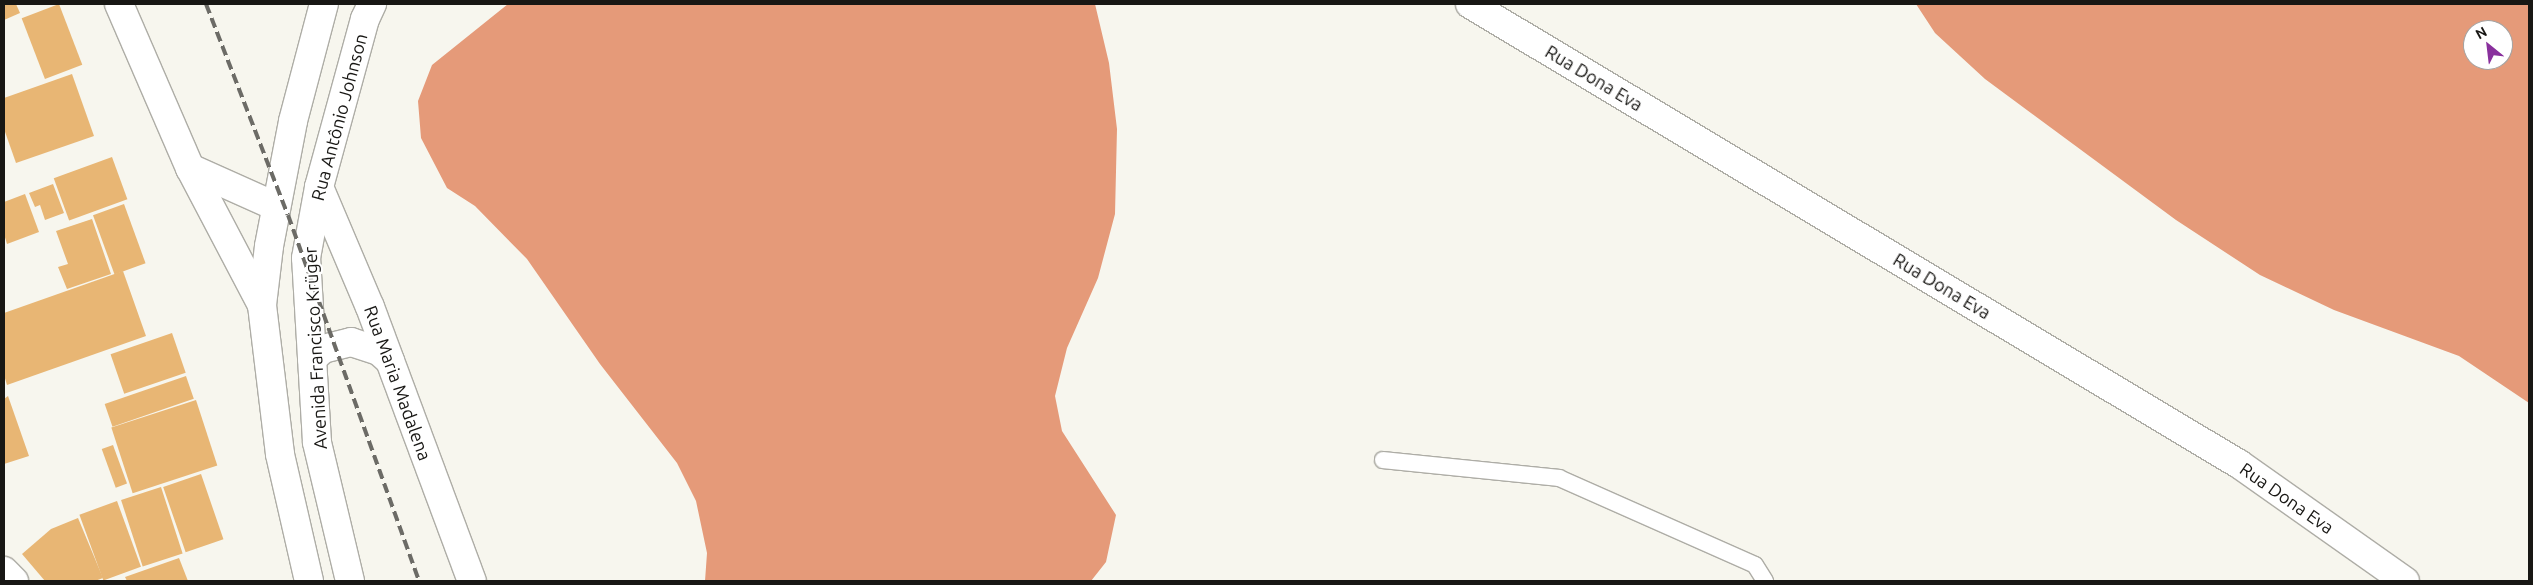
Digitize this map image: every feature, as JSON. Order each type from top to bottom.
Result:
[{"type":"street","points":[[119,4],[190,168],[262,305]]},
{"type":"street","points":[[309,581],[280,454],[262,305],[275,206],[292,121],[324,4]]},
{"type":"street","name":"Rua Antônio Johnson","points":[[310,231],[319,187],[365,19],[372,4]]},
{"type":"street","name":"Rua Dona Eva","points":[[1470,4],[2239,464],[2405,581]]},
{"type":"street","points":[[190,168],[275,206]]},
{"type":"street","name":"Rua Maria Madalena","points":[[319,187],[370,307],[472,581]]},
{"type":"street","name":"Avenida Francisco Krüger","points":[[310,231],[306,258],[317,442],[350,581]]},
{"type":"street","points":[[312,359],[323,349],[351,342],[379,351],[390,361]]},
{"type":"street","points":[[4,571],[14,581]]},
{"type":"lane","points":[[1383,460],[1559,478],[1755,566],[1764,581]]},
{"type":"shaded area","points":[[508,4],[1095,4],[1109,63],[1117,129],[1115,214],[1098,278],[1067,348],[1055,396],[1062,431],[1116,515],[1106,562],[1091,581],[705,581],[707,553],[696,501],[677,463],[600,364],[527,259],[475,206],[447,188],[421,138],[418,101],[432,65]]},
{"type":"shaded area","points":[[1916,4],[2529,4],[2529,403],[2459,356],[2334,310],[2260,275],[2176,220],[1985,79],[1935,33]]},
{"type":"building","points":[[4,4],[16,4],[20,13],[4,20]]},
{"type":"building","points":[[59,4],[82,65],[45,79],[22,18]]},
{"type":"building","points":[[72,74],[94,136],[16,163],[4,129],[4,98]]},
{"type":"building","points":[[112,157],[127,199],[69,220],[54,178]]},
{"type":"building","points":[[53,184],[64,213],[45,220],[40,205],[35,207],[29,193]]},
{"type":"building","points":[[25,194],[39,232],[7,244],[4,234],[4,202]]},
{"type":"building","points":[[124,204],[146,263],[115,274],[93,215]]},
{"type":"building","points":[[92,219],[111,274],[67,289],[58,267],[68,264],[56,231]]},
{"type":"building","points":[[123,271],[146,336],[7,385],[4,375],[4,313]]},
{"type":"building","points":[[172,333],[186,373],[124,394],[111,354]]},
{"type":"building","points":[[186,376],[194,399],[112,427],[105,404]]},
{"type":"building","points":[[8,396],[29,456],[4,464],[4,399]]},
{"type":"building","points":[[196,400],[217,466],[133,493],[111,428]]},
{"type":"building","points":[[113,445],[127,484],[116,488],[102,449]]},
{"type":"building","points":[[201,474],[223,539],[186,552],[163,487]]},
{"type":"building","points":[[161,487],[183,554],[143,567],[121,500]]},
{"type":"building","points":[[117,501],[141,567],[103,580],[79,515]]},
{"type":"building","points":[[78,518],[103,578],[95,581],[45,581],[22,554],[51,529]]},
{"type":"building","points":[[179,558],[188,581],[127,581],[125,577]]},
{"type":"railway","points":[[206,4],[288,215],[419,581]]}]
